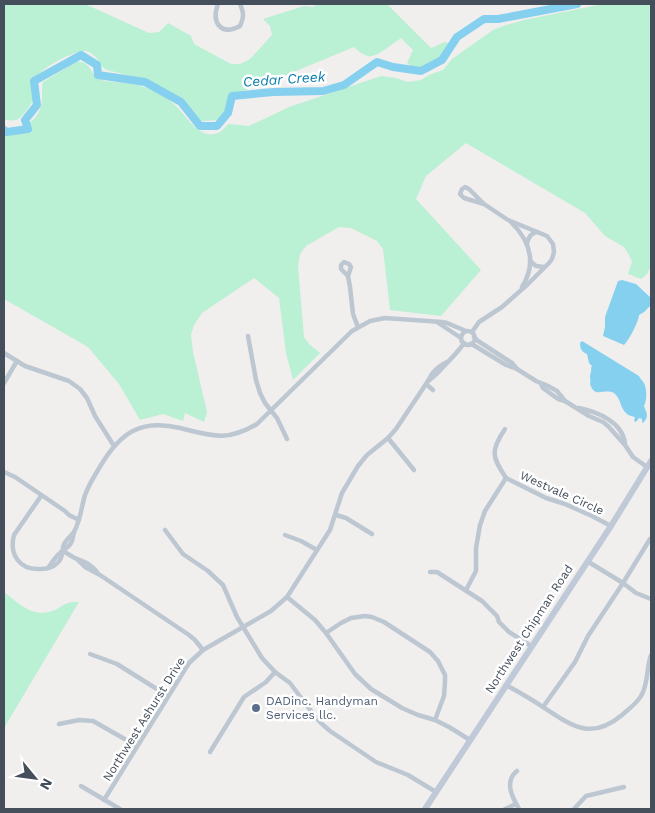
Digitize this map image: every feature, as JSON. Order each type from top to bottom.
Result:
[{"type":"main road","name":"Northwest Chipman Road","points":[[425,809],[611,526],[649,464]]},
{"type":"street","points":[[218,4],[216,11],[217,24],[230,29],[240,26],[243,19],[244,14],[240,4]]},
{"type":"street","points":[[484,204],[464,198],[460,194],[462,189],[465,187],[469,189],[484,204],[508,220],[518,230],[527,244]]},
{"type":"street","points":[[470,344],[474,341],[473,334],[479,322],[502,308],[554,256],[554,248],[550,239],[541,233],[508,220]]},
{"type":"street","points":[[520,291],[527,277],[530,261],[527,244],[528,238],[534,232],[541,233]]},
{"type":"street","points":[[530,261],[538,267],[545,267]]},
{"type":"street","points":[[348,276],[358,327]]},
{"type":"street","points":[[41,496],[16,530],[12,541],[17,559],[24,566],[37,570],[54,566],[60,560],[63,551],[71,544],[88,488],[108,454],[119,440],[129,433],[144,427],[159,425],[223,437],[246,431],[257,424],[347,335],[370,321],[385,318],[447,323],[473,334],[478,341],[512,363],[516,369]]},
{"type":"street","points":[[438,322],[462,341],[475,346],[506,366],[516,369],[557,391],[565,401],[575,408],[598,414],[612,423],[621,431],[625,445],[633,457],[649,464]]},
{"type":"street","points":[[462,341],[462,334],[466,331]]},
{"type":"street","points":[[248,336],[258,388],[262,398],[277,418],[287,439]]},
{"type":"street","name":"Northwest Ashurst Drive","points":[[104,800],[189,663],[203,650],[271,611],[287,596],[330,530],[342,493],[362,460],[396,429],[430,375],[460,350],[462,341]]},
{"type":"street","points":[[4,353],[34,369],[69,381],[80,389],[114,446]]},
{"type":"street","points":[[4,383],[17,361]]},
{"type":"street","points":[[426,383],[433,390]]},
{"type":"street","points":[[466,590],[476,571],[476,548],[480,525],[491,500],[506,478],[496,463],[494,454],[495,446],[505,429]]},
{"type":"street","points":[[105,430],[119,440]]},
{"type":"street","points":[[388,438],[414,470]]},
{"type":"street","points":[[4,472],[15,477],[79,520]]},
{"type":"street","name":"Westvale Circle","points":[[506,478],[546,498],[566,504],[611,526]]},
{"type":"street","points":[[65,511],[75,512],[81,510]]},
{"type":"street","points":[[336,515],[346,518],[372,534]]},
{"type":"street","points":[[165,530],[183,554],[208,571],[222,585],[237,617],[262,658],[290,684],[330,732],[376,762],[408,775],[436,792]]},
{"type":"street","points":[[285,535],[317,550]]},
{"type":"street","points":[[542,707],[575,662],[588,636],[650,539]]},
{"type":"street","points":[[63,551],[189,635],[203,650]]},
{"type":"street","points":[[587,561],[636,593],[651,599]]},
{"type":"street","points":[[430,572],[437,572],[488,606],[508,632],[531,646]]},
{"type":"street","points":[[287,596],[315,620],[355,674],[366,684],[402,708],[435,720],[470,740]]},
{"type":"street","points":[[326,633],[351,618],[372,617],[384,622],[430,652],[438,660],[445,675],[444,696],[435,720]]},
{"type":"street","points":[[90,654],[117,664],[168,696]]},
{"type":"street","points":[[506,685],[563,720],[579,728],[591,729],[604,726],[616,720],[641,697],[646,686],[648,662],[651,655]]},
{"type":"street","points":[[210,752],[244,697],[266,682],[275,672]]},
{"type":"street","points":[[59,724],[78,720],[93,721],[137,746]]},
{"type":"street","points":[[517,770],[513,774],[510,784],[511,794],[519,809]]},
{"type":"street","points":[[80,786],[120,809]]},
{"type":"street","points":[[574,809],[586,796],[624,787]]},
{"type":"street","points":[[505,809],[516,804]]},
{"type":"green space","points":[[4,4],[85,4],[149,33],[159,32],[168,23],[191,36],[194,44],[231,64],[240,64],[250,59],[272,35],[270,26],[263,19],[304,6],[313,7],[317,4],[387,4],[431,48],[445,42],[450,44],[441,58],[424,67],[415,67],[407,63],[413,50],[401,38],[380,53],[372,56],[364,55],[354,47],[267,83],[240,92],[224,115],[217,120],[203,121],[198,120],[183,101],[161,88],[146,80],[107,70],[90,53],[86,51],[80,52],[59,60],[40,73],[36,80],[33,100],[26,112],[16,120],[4,120]]},
{"type":"green space","points":[[603,4],[651,4],[651,266],[647,274],[641,279],[628,274],[632,262],[624,247],[605,236],[585,213],[466,143],[426,176],[416,199],[481,270],[441,316],[390,310],[383,249],[377,241],[351,228],[339,227],[306,246],[300,254],[298,266],[304,337],[320,353],[293,380],[286,353],[279,298],[254,278],[202,313],[194,325],[191,335],[193,352],[207,412],[204,422],[185,413],[183,421],[163,414],[140,420],[119,384],[88,347],[4,299],[4,129],[16,128],[31,121],[39,112],[41,106],[43,82],[76,62],[85,63],[103,81],[128,83],[158,93],[174,104],[201,131],[213,134],[220,132],[229,124],[249,126],[289,107],[381,76],[408,82],[421,80],[443,70],[452,59],[493,30],[524,20]]},
{"type":"green space","points":[[4,592],[28,610],[41,613],[57,609],[70,602],[79,602],[4,728]]},
{"type":"water","points":[[622,280],[636,284],[651,298],[651,305],[639,315],[624,345],[603,336],[605,317],[618,281]]},
{"type":"water","points":[[582,341],[639,376],[644,383],[646,391],[644,406],[647,416],[643,423],[642,419],[639,418],[636,422],[634,421],[635,417],[625,412],[614,393],[594,391],[590,384],[592,366],[589,363],[587,354],[581,349],[580,343]]},
{"type":"waterway","name":"Cedar Creek","points":[[4,130],[7,132],[28,129],[25,120],[37,105],[34,81],[81,55],[97,65],[98,75],[145,82],[181,102],[200,126],[217,126],[228,113],[232,96],[273,92],[323,91],[344,85],[377,62],[393,67],[421,71],[442,60],[457,37],[484,19],[498,19],[577,4]]},
{"type":"place","name":"DADinc. Handyman Services llc.","points":[[256,708]]}]
